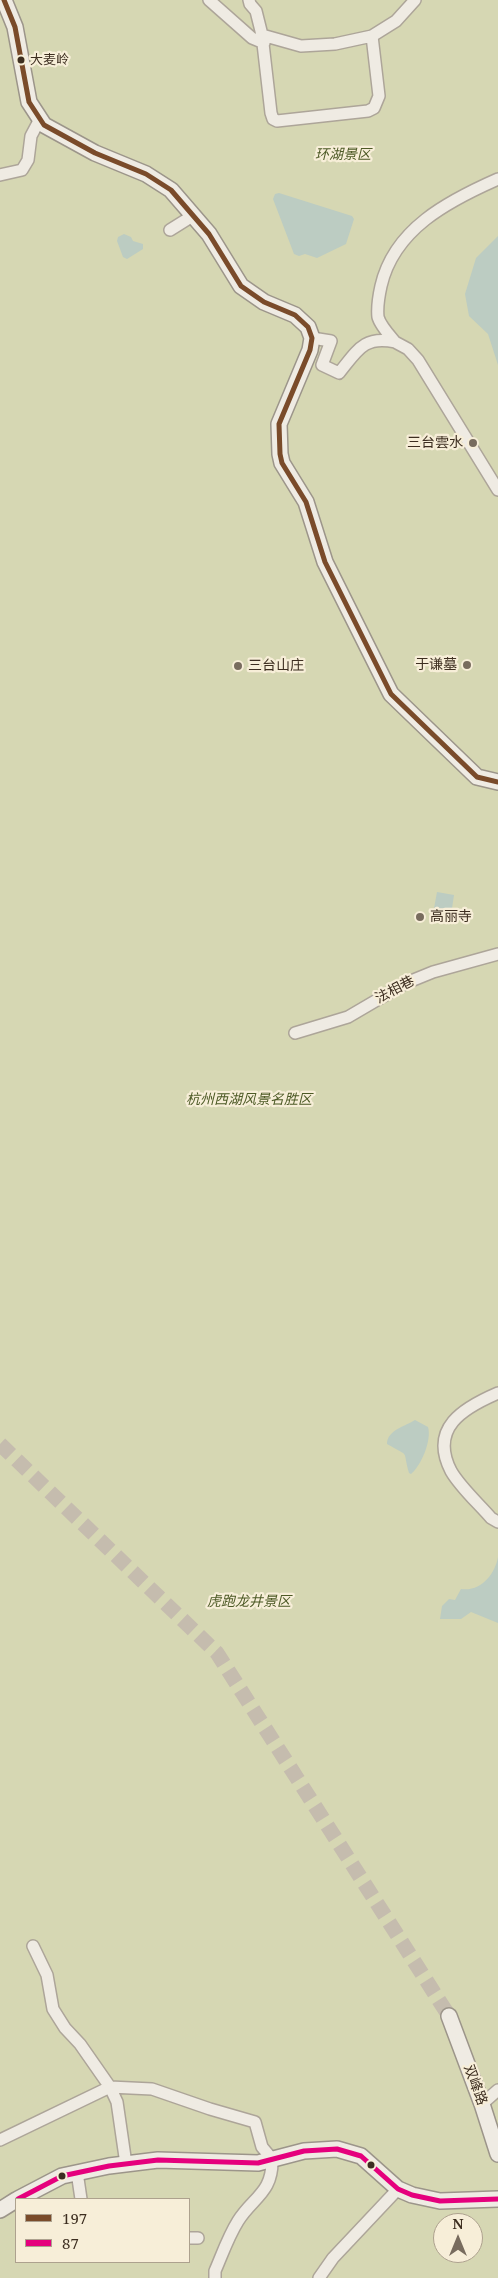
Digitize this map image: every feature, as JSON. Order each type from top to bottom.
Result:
[{"type":"street","points":[[4,0],[16,27],[29,102],[44,125],[95,153],[161,182],[194,215],[219,249],[241,286],[264,302],[295,315],[308,327],[312,338],[310,350],[279,424],[282,463],[306,502],[325,562],[391,694],[477,777],[498,782]]},
{"type":"street","points":[[209,0],[252,38],[301,46],[334,44],[372,36],[396,21],[415,0]]},
{"type":"street","points":[[249,0],[256,11],[263,39],[271,113],[273,119],[277,121],[368,111],[374,108],[379,96],[372,36]]},
{"type":"street","points":[[0,174],[22,170],[28,160],[31,136],[40,119]]},
{"type":"street","points":[[395,342],[378,318],[379,295],[384,271],[396,248],[419,224],[449,202],[498,180]]},
{"type":"street","points":[[170,230],[194,215]]},
{"type":"street","points":[[312,338],[331,341],[322,365],[339,373],[362,346],[371,341],[384,340],[395,342],[408,349],[418,360],[498,490]]},
{"type":"street","name":"法相巷","points":[[295,1033],[348,1017],[406,983],[498,954]]},
{"type":"street","points":[[498,1393],[471,1406],[450,1422],[444,1438],[444,1451],[452,1472],[491,1518],[498,1522]]},
{"type":"street","points":[[33,1946],[47,1975],[53,2009],[65,2028],[80,2044],[110,2087],[117,2102],[126,2164]]},
{"type":"street","name":"双峰路","points":[[449,2016],[482,2104],[498,2154]]},
{"type":"street","points":[[0,2140],[110,2087],[152,2089],[255,2122],[262,2147],[272,2159],[273,2174],[264,2192],[238,2221],[215,2271],[215,2278]]},
{"type":"street","points":[[482,2104],[498,2090]]},
{"type":"street","points":[[20,2198],[39,2186],[76,2172],[158,2160],[258,2163],[322,2149],[350,2152],[361,2156],[398,2189],[440,2201],[498,2199]]},
{"type":"street","points":[[76,2172],[81,2198]]},
{"type":"street","points":[[319,2278],[333,2258],[398,2189]]},
{"type":"street","points":[[0,2210],[15,2201]]},
{"type":"green space","name":"虎跑龙井景区","points":[[0,0],[498,0],[498,2278],[0,2278]]},
{"type":"shaded area","points":[[279,193],[352,216],[354,219],[346,244],[317,258],[305,254],[299,256],[294,254],[273,199],[275,194]]},
{"type":"shaded area","points":[[124,234],[131,237],[133,241],[143,244],[143,249],[127,259],[123,257],[117,241],[118,237]]},
{"type":"shaded area","points":[[498,236],[498,365],[488,334],[469,316],[465,294],[476,258]]},
{"type":"shaded area","points":[[437,892],[454,895],[450,922],[432,919]]},
{"type":"shaded area","points":[[415,1420],[428,1427],[429,1432],[422,1459],[411,1474],[409,1473],[404,1454],[387,1444],[393,1432]]},
{"type":"shaded area","points":[[498,1557],[498,1623],[471,1612],[461,1619],[440,1619],[442,1606],[449,1599],[455,1600],[461,1589],[475,1588],[481,1585],[494,1570]]},
{"type":"tunnel","points":[[0,1444],[217,1653],[449,2016]]},
{"type":"transit line","name":"197","points":[[4,0],[15,27],[29,102],[44,125],[95,153],[146,174],[171,190],[209,234],[241,286],[264,302],[295,315],[308,327],[312,338],[310,350],[279,424],[282,463],[306,502],[325,562],[391,694],[477,777],[498,782]]},
{"type":"transit line","name":"87","points":[[20,2198],[62,2176],[109,2166],[158,2160],[258,2163],[304,2151],[337,2149],[361,2156],[398,2189],[412,2195],[440,2201],[498,2199]]},
{"type":"place","name":"大麦岭","points":[[21,60]]},
{"type":"place","name":"三台雲水","points":[[473,443]]},
{"type":"place","name":"于谦墓","points":[[467,665]]},
{"type":"place","name":"三台山庄","points":[[238,666]]},
{"type":"place","name":"高丽寺","points":[[420,917]]},
{"type":"park label","name":"环湖景区","points":[[343,155]]},
{"type":"park label","name":"杭州西湖风景名胜区","points":[[249,1100]]}]
